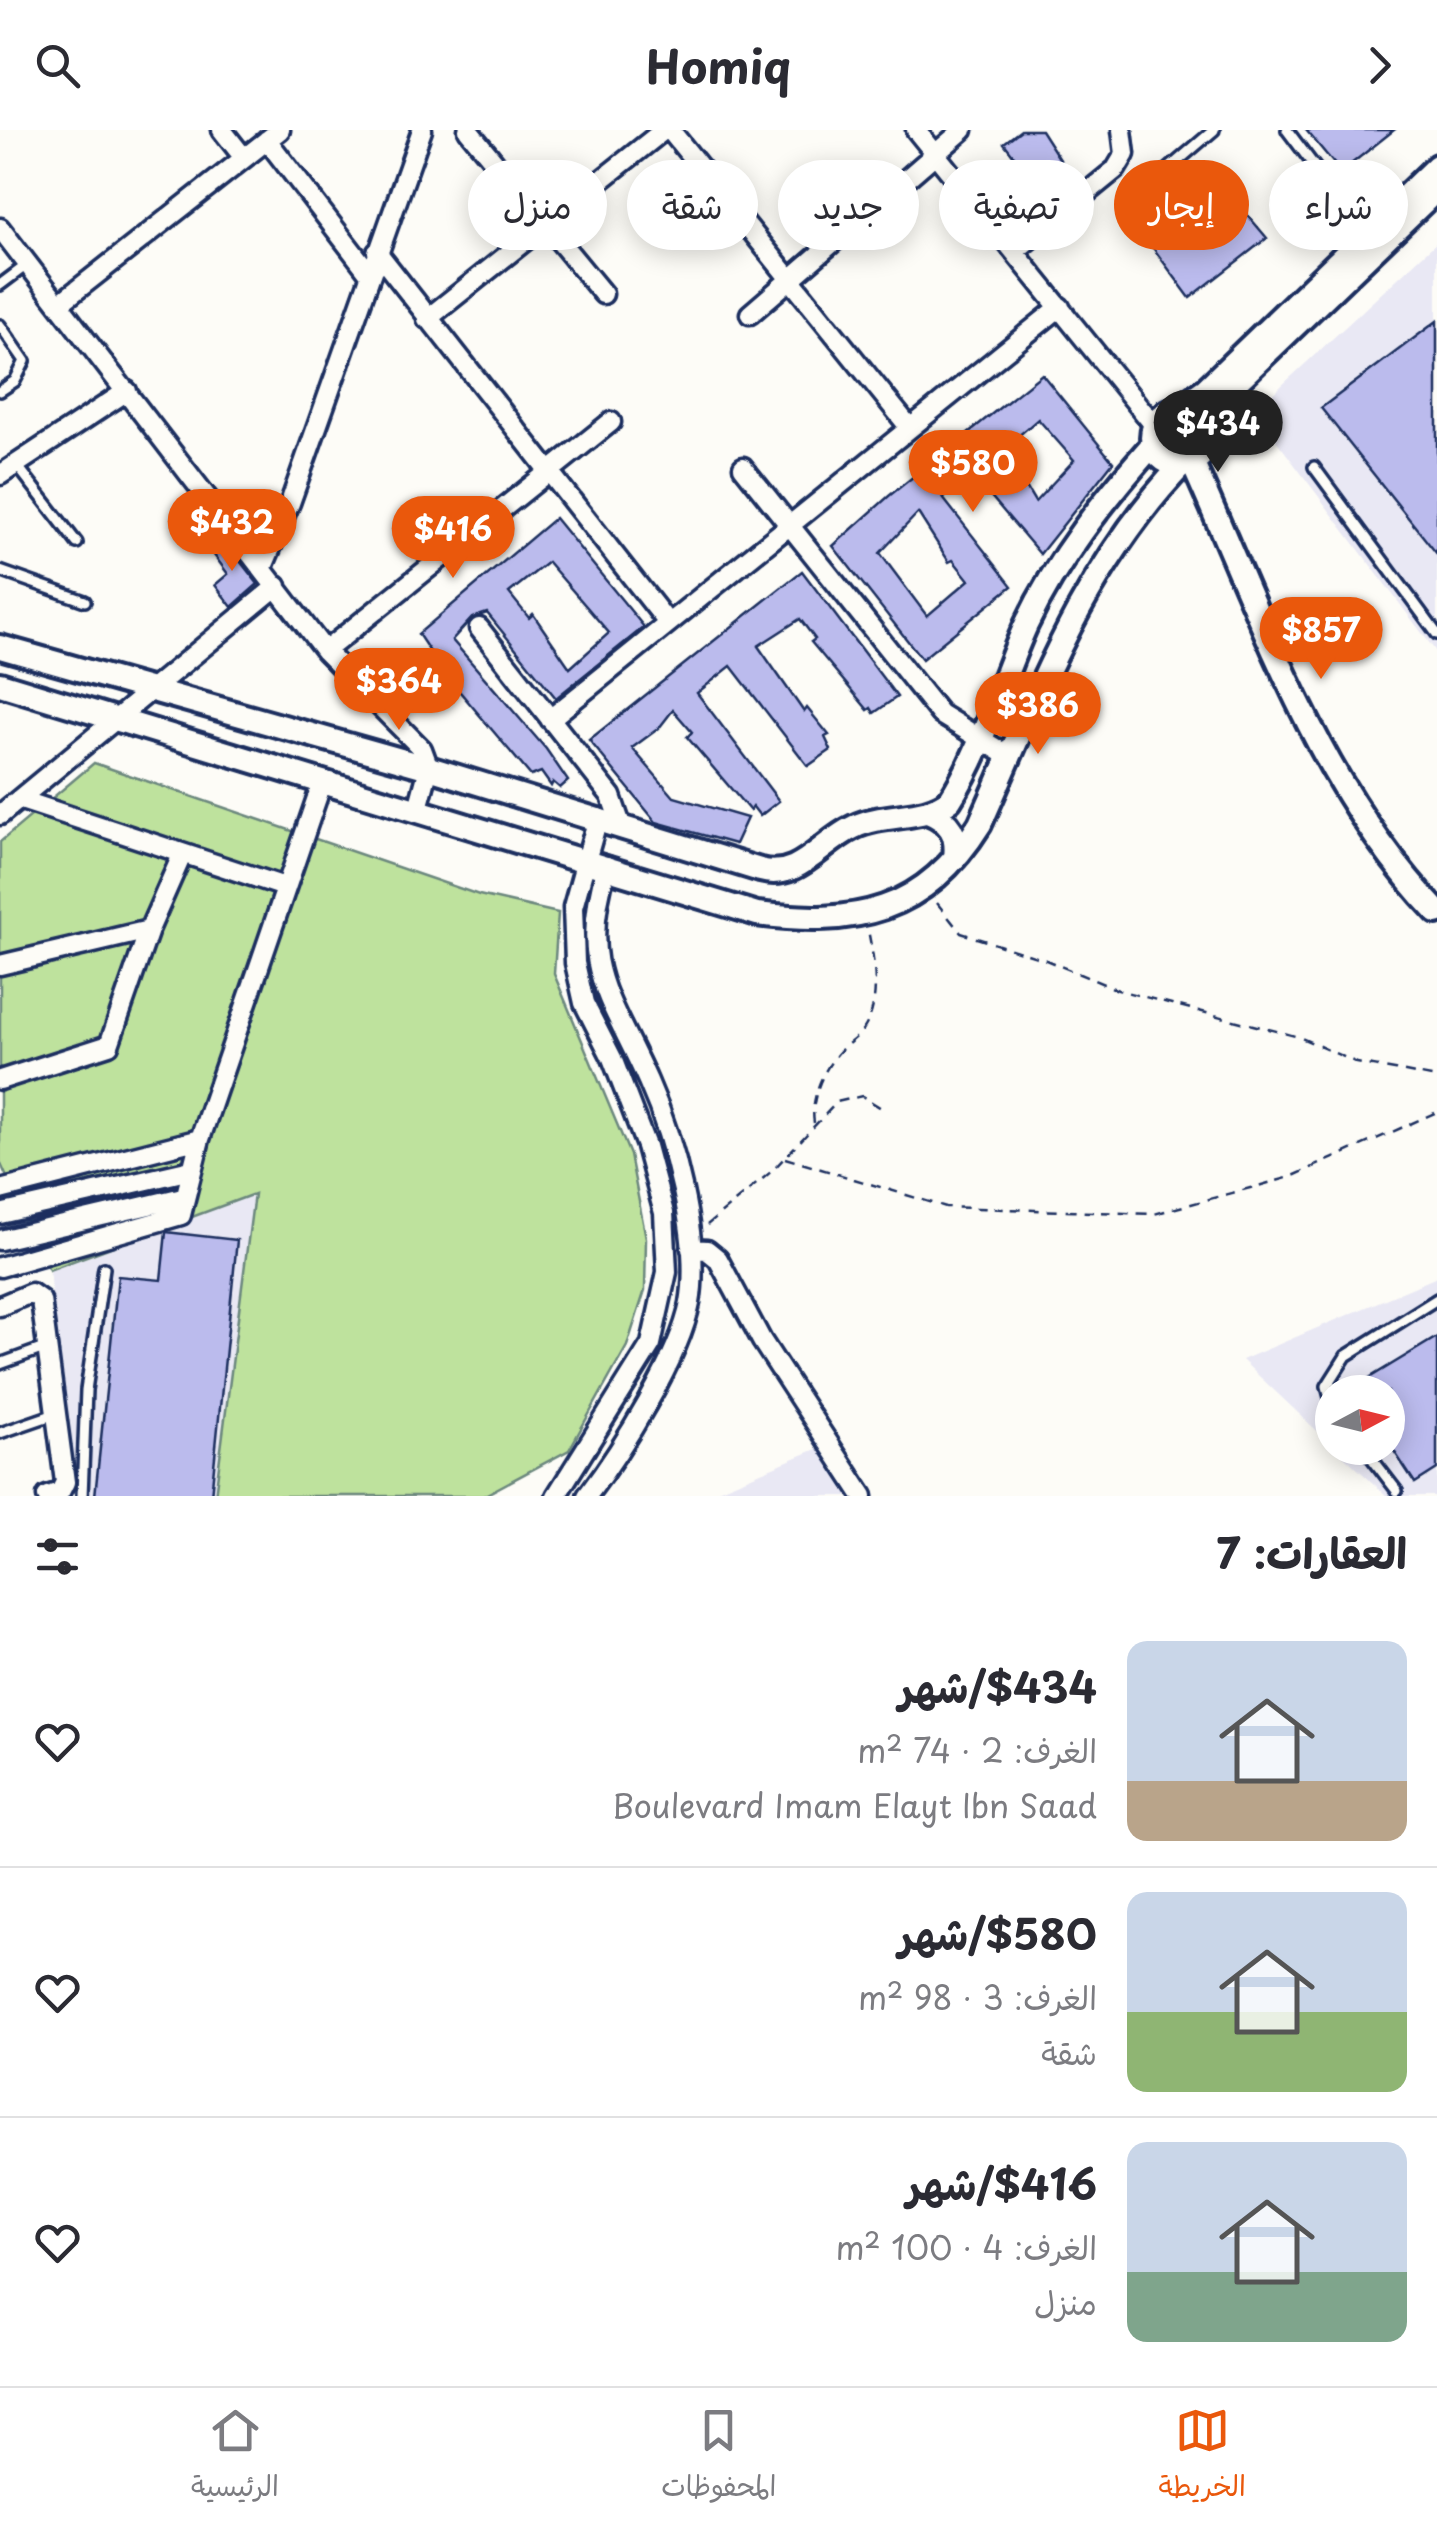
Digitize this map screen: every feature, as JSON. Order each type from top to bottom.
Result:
[{"type":"street","points":[[222,130],[244,158]]},
{"type":"street","points":[[262,567],[290,503],[422,130]]},
{"type":"street","points":[[468,130],[493,160]]},
{"type":"street","points":[[607,176],[667,130],[910,428]]},
{"type":"street","points":[[916,130],[1060,308],[1154,434],[1164,460],[1187,464]]},
{"type":"street","points":[[750,314],[962,130]]},
{"type":"street","points":[[1015,252],[1116,170],[1125,154],[1122,130]]},
{"type":"street","points":[[60,304],[273,135],[369,273]]},
{"type":"street","points":[[1408,194],[1435,171]]},
{"type":"street","points":[[0,684],[757,914],[827,920],[864,914],[926,884],[955,858],[980,824],[1061,639],[1101,566],[1205,448],[1207,430],[1233,385],[1413,213],[1435,171]]},
{"type":"street","points":[[1413,213],[1437,204]]},
{"type":"street","points":[[0,228],[325,651],[427,757],[429,768],[417,812]]},
{"type":"street","points":[[428,319],[512,250]]},
{"type":"street","points":[[568,250],[602,294]]},
{"type":"street","points":[[0,647],[146,692],[429,768],[772,873],[795,870],[842,832],[869,820],[928,812],[950,800],[980,739],[1026,624],[1060,562],[1092,515],[1177,409],[1206,389],[1346,250]]},
{"type":"street","points":[[377,252],[668,623]]},
{"type":"street","points":[[550,719],[1060,308]]},
{"type":"street","points":[[8,470],[128,391]]},
{"type":"street","points":[[1177,409],[1196,414],[1207,430]]},
{"type":"street","points":[[325,651],[611,422]]},
{"type":"street","points":[[1187,464],[1353,808],[1396,867],[1437,912]]},
{"type":"street","points":[[743,467],[930,702],[1010,757]]},
{"type":"street","points":[[0,815],[22,800],[111,719],[278,586]]},
{"type":"street","points":[[479,628],[611,796],[621,825]]},
{"type":"street","points":[[0,1267],[181,1214],[200,1139],[322,783]]},
{"type":"street","points":[[22,800],[285,887]]},
{"type":"street","points":[[928,812],[942,818],[952,829],[955,858]]},
{"type":"street","points":[[588,1496],[678,1340],[692,1289],[690,1243],[664,1122],[647,1078],[610,1010],[599,970],[595,916],[598,818]]},
{"type":"street","points":[[0,1080],[109,1045],[149,930],[182,855]]},
{"type":"street","points":[[556,1496],[650,1344],[667,1272],[664,1213],[646,1146],[625,1087],[584,1003],[576,973],[572,906],[596,863]]},
{"type":"street","points":[[0,966],[149,930]]},
{"type":"street","points":[[0,1190],[200,1139]]},
{"type":"street","points":[[0,1214],[190,1170]]},
{"type":"street","points":[[0,1240],[183,1198]]},
{"type":"street","points":[[690,1243],[718,1258],[762,1342],[863,1496]]},
{"type":"street","points":[[0,1306],[31,1294],[40,1297],[65,1482],[60,1492],[47,1496]]},
{"type":"lane","points":[[1179,160],[1214,130]]},
{"type":"lane","points":[[1287,130],[1310,160]]},
{"type":"lane","points":[[0,285],[28,264]]},
{"type":"lane","points":[[0,325],[25,360],[15,381],[0,391]]},
{"type":"lane","points":[[1314,467],[1437,634]]},
{"type":"lane","points":[[8,470],[77,543]]},
{"type":"lane","points":[[0,571],[85,601]]},
{"type":"lane","points":[[82,1496],[86,1390],[104,1268]]},
{"type":"lane","points":[[1334,1375],[1346,1356],[1437,1299]]},
{"type":"lane","points":[[0,1364],[48,1346]]},
{"type":"lane","points":[[0,1432],[55,1414]]},
{"type":"lane","points":[[1377,1465],[1397,1492]]},
{"type":"path","points":[[926,884],[961,934],[1046,960],[1118,990],[1299,1037],[1357,1063],[1437,1078]]},
{"type":"path","points":[[814,1126],[814,1102],[820,1083],[838,1053],[862,1030],[872,1009],[872,952],[864,914]]},
{"type":"path","points":[[690,1243],[785,1158],[838,1102],[853,1096],[869,1098],[886,1112]]},
{"type":"path","points":[[785,1158],[946,1207],[1154,1214],[1291,1177],[1437,1112]]},
{"type":"shaded area","points":[[1437,242],[1437,653],[1254,411]]},
{"type":"shaded area","points":[[254,1193],[215,1496],[76,1496],[49,1270]]},
{"type":"shaded area","points":[[1437,1277],[1437,1496],[1387,1496],[1353,1465],[1405,1465],[1405,1375],[1315,1375],[1315,1429],[1242,1360]]},
{"type":"shaded area","points":[[819,1448],[859,1496],[703,1496]]},
{"type":"green space","points":[[94,763],[479,895],[558,913],[554,974],[630,1155],[646,1238],[645,1290],[627,1346],[569,1450],[483,1496],[215,1496],[254,1194],[49,1270],[0,1162],[0,842]]},
{"type":"building","points":[[1021,130],[1041,130],[1060,160],[1017,160],[1004,143]]},
{"type":"building","points":[[1306,130],[1394,130],[1356,160],[1331,160]]},
{"type":"building","points":[[1249,217],[1267,238],[1190,298],[1155,250],[1249,250]]},
{"type":"building","points":[[1437,321],[1437,554],[1321,408]]},
{"type":"building","points":[[1042,374],[1113,462],[1040,554],[971,473],[943,498],[1012,586],[922,659],[833,546],[889,496]],"holes":[[[1038,419],[1074,460],[1035,502],[1016,470],[1010,474],[996,455]],[[918,513],[949,562],[953,560],[969,580],[927,616],[880,553]]]},
{"type":"building","points":[[555,518],[644,627],[556,698],[487,613],[472,618],[452,640],[546,749],[568,781],[560,788],[553,782],[551,786],[541,772],[531,776],[444,673],[418,634]],"holes":[[[548,562],[609,633],[570,668],[533,614],[529,618],[509,593]]]},
{"type":"building","points":[[221,537],[258,584],[232,607],[215,585],[228,574],[208,547]]},
{"type":"building","points":[[802,571],[897,697],[874,713],[871,708],[868,710],[811,642],[815,639],[800,619],[758,646],[804,712],[807,708],[829,735],[825,737],[831,750],[808,766],[731,666],[697,693],[779,801],[760,816],[753,807],[750,811],[687,737],[692,732],[673,710],[659,728],[632,748],[674,797],[747,818],[735,844],[656,822],[589,740]]},
{"type":"building","points":[[166,1232],[237,1240],[211,1496],[95,1496],[118,1276],[161,1280]]},
{"type":"building","points":[[1437,1337],[1437,1469],[1415,1483],[1403,1465],[1405,1375],[1374,1375]]}]
